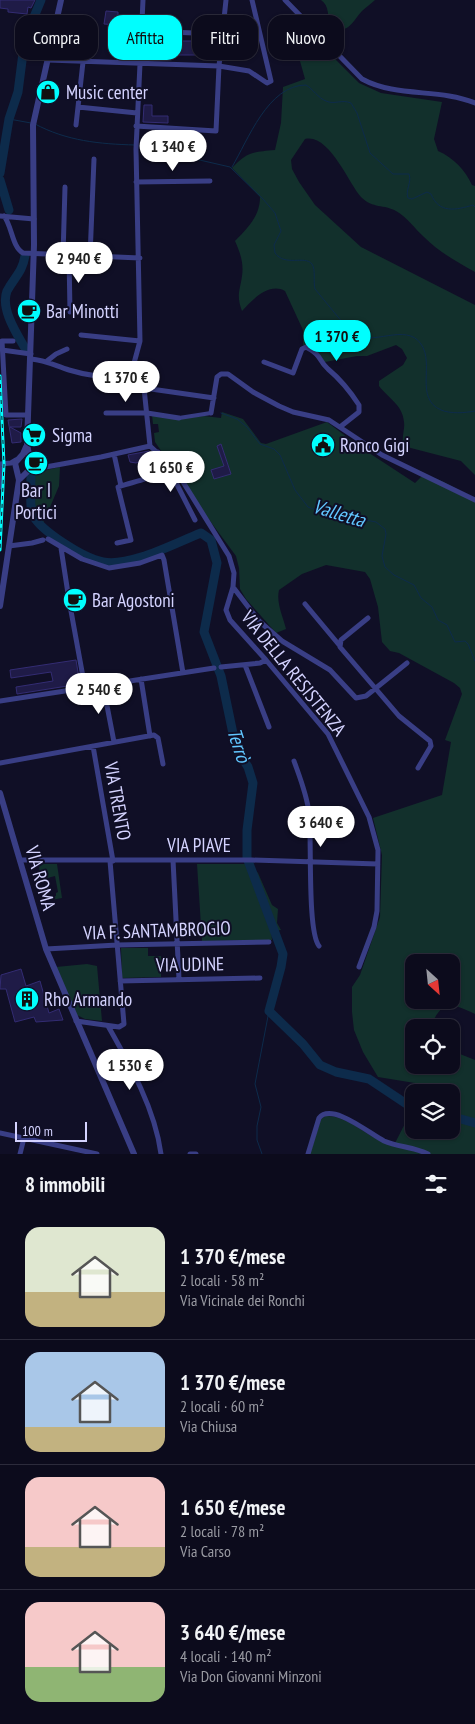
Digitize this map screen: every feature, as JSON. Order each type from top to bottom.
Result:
[{"type":"street","points":[[58,15],[61,0]]},
{"type":"street","points":[[142,15],[143,0]]},
{"type":"street","points":[[224,15],[226,0]]},
{"type":"street","points":[[19,480],[31,465],[27,444],[27,416],[34,254],[34,124],[48,60],[219,66],[249,71],[267,83],[271,82],[252,0]]},
{"type":"street","points":[[285,0],[362,79],[372,85],[416,93],[452,96],[475,103]]},
{"type":"street","points":[[130,378],[140,341],[140,258],[136,182],[136,126],[140,60]]},
{"type":"street","points":[[136,126],[216,131],[220,60]]},
{"type":"street","points":[[76,125],[83,62]]},
{"type":"street","points":[[78,107],[137,113]]},
{"type":"street","points":[[90,257],[94,159]]},
{"type":"street","points":[[136,182],[210,181]]},
{"type":"street","points":[[63,256],[65,187]]},
{"type":"street","points":[[2,216],[34,219]]},
{"type":"street","points":[[2,216],[7,221],[20,252],[63,256],[140,258]]},
{"type":"street","points":[[69,256],[70,312]]},
{"type":"street","points":[[80,335],[140,341]]},
{"type":"street","points":[[13,340],[2,341],[6,415],[27,416]]},
{"type":"street","points":[[264,362],[294,373],[302,349],[306,348],[318,353],[327,368],[335,374],[359,405],[359,412],[340,427]]},
{"type":"street","points":[[47,362],[56,354],[68,349]]},
{"type":"street","points":[[2,350],[31,357],[69,370],[98,376],[130,378],[144,388],[214,398]]},
{"type":"street","points":[[106,412],[146,413],[179,418],[211,413],[217,377],[221,374],[228,374],[253,392],[279,406],[294,412],[329,420],[382,455],[475,500]]},
{"type":"street","points":[[7,464],[16,469],[27,471],[150,446],[144,388]]},
{"type":"street","points":[[0,487],[0,464],[7,464],[18,459],[25,452],[27,444]]},
{"type":"street","name":"VIA DELLA RESISTENZA","points":[[150,446],[176,471],[228,553],[233,567],[233,587],[226,608],[228,616],[331,739],[371,823],[377,844],[376,922],[359,967]]},
{"type":"street","points":[[117,543],[131,540],[118,487],[137,480],[151,478],[157,472],[154,462],[158,452]]},
{"type":"street","points":[[114,454],[121,486]]},
{"type":"street","points":[[163,458],[195,520]]},
{"type":"street","points":[[18,459],[29,459]]},
{"type":"street","points":[[0,606],[19,480],[16,469],[18,459]]},
{"type":"street","points":[[9,546],[45,539],[82,559],[108,568],[140,563],[162,556],[184,673]]},
{"type":"street","points":[[62,548],[69,600],[85,688]]},
{"type":"street","points":[[233,587],[259,621],[282,641],[330,670],[353,697],[362,698],[407,663]]},
{"type":"street","points":[[305,604],[399,716],[430,742],[430,746],[418,768]]},
{"type":"street","points":[[340,646],[341,640],[368,618]]},
{"type":"street","points":[[221,667],[261,663],[266,660]]},
{"type":"street","points":[[245,665],[269,727]]},
{"type":"street","points":[[0,701],[214,668]]},
{"type":"street","points":[[141,679],[150,736]]},
{"type":"street","points":[[103,685],[114,742]]},
{"type":"street","points":[[0,763],[155,735],[158,738],[163,764]]},
{"type":"street","name":"VIA TRENTO","points":[[93,746],[111,861],[124,1024],[121,1027],[108,1026]]},
{"type":"street","points":[[294,761],[308,804],[314,937],[319,946]]},
{"type":"street","name":"VIA ROMA","points":[[0,793],[46,949],[134,1154]]},
{"type":"street","name":"VIA PIAVE","points":[[20,860],[252,860],[378,864]]},
{"type":"street","points":[[173,860],[179,979]]},
{"type":"street","name":"VIA F. SANTAMBROGIO","points":[[46,949],[117,945],[269,942]]},
{"type":"street","name":"VIA UDINE","points":[[120,981],[260,978]]},
{"type":"street","points":[[76,1021],[108,1026],[145,1100],[158,1136],[161,1154]]},
{"type":"street","points":[[308,1154],[318,1120],[327,1113],[354,1122],[384,1140],[428,1154]]},
{"type":"street","points":[[0,1132],[97,1154]]},
{"type":"street","points":[[20,1154],[24,1138]]},
{"type":"street","points":[[66,1154],[68,1148]]},
{"type":"street","points":[[190,1154],[196,1154]]},
{"type":"green space","points":[[321,0],[375,0],[345,29],[344,15],[328,15],[324,2]]},
{"type":"green space","points":[[336,60],[359,83],[381,93],[442,102],[434,139],[438,151],[458,165],[472,185],[475,186],[475,272],[436,247],[400,214],[392,209],[365,201],[356,191],[330,151],[314,139],[305,139],[291,160],[292,169],[315,205],[361,247],[475,305],[475,475],[461,461],[407,447],[403,443],[404,425],[401,411],[379,386],[379,381],[403,365],[407,358],[402,349],[396,345],[367,356],[325,362],[310,347],[303,345],[303,330],[285,291],[279,289],[267,290],[256,297],[242,311],[239,297],[242,262],[235,241],[256,216],[260,197],[232,168],[246,156],[261,151],[275,150],[281,123],[283,87],[305,79],[300,61]]},
{"type":"green space","points":[[222,412],[243,419],[261,443],[266,444],[327,422],[360,447],[415,483],[421,477],[432,477],[475,499],[475,1014],[460,1007],[460,954],[405,954],[405,1009],[442,1009],[434,1019],[405,1019],[405,1074],[460,1074],[460,1054],[475,1060],[475,1154],[310,1154],[321,1119],[326,1116],[344,1120],[376,1139],[394,1145],[405,1124],[405,1139],[460,1139],[460,1084],[421,1084],[378,1077],[363,1052],[354,1030],[352,987],[360,975],[380,917],[382,855],[373,818],[442,795],[451,742],[445,740],[462,694],[460,688],[454,683],[399,653],[390,651],[382,642],[378,607],[370,579],[365,572],[326,565],[302,574],[279,590],[279,605],[286,629],[276,633],[246,599],[240,589],[239,568],[236,556],[199,506],[175,466],[155,442],[154,433],[159,432],[158,424],[153,424],[152,415],[174,419],[204,416],[221,418]]},
{"type":"green space","points":[[60,467],[59,486],[42,526],[32,510],[33,473]]},
{"type":"green space","points":[[39,864],[57,864],[62,898],[40,902],[39,899],[56,896],[58,892],[55,876],[40,880]]},
{"type":"green space","points":[[197,864],[248,864],[262,909],[271,926],[272,940],[202,941]]},
{"type":"green space","points":[[252,867],[258,873],[272,905],[278,909],[277,923],[281,930],[276,931]]},
{"type":"green space","points":[[121,948],[148,948],[148,956],[161,956],[161,977],[122,978]]},
{"type":"green space","points":[[87,964],[97,966],[102,1021],[85,1019],[77,1015],[56,967]]},
{"type":"building","points":[[0,0],[35,0],[31,8],[28,7],[27,14],[8,12],[8,9],[0,8]]},
{"type":"building","points":[[106,11],[118,12],[118,15],[108,15],[108,24],[104,24]]},
{"type":"building","points":[[182,41],[192,41],[192,55],[182,55]]},
{"type":"building","points":[[144,105],[152,105],[152,116],[168,116],[168,123],[143,122]]},
{"type":"building","points":[[22,419],[21,427],[10,427],[21,433],[21,442],[12,443],[8,420]]},
{"type":"building","points":[[221,444],[231,474],[214,479],[211,470],[224,466],[217,446]]},
{"type":"building","points":[[149,451],[152,455],[149,459],[136,463],[130,462],[128,455]]},
{"type":"building","points":[[76,660],[80,684],[17,694],[16,687],[53,681],[51,672],[11,678],[10,670]]},
{"type":"building","name":"Rho Armando","points":[[21,969],[26,986],[40,981],[49,1013],[59,1009],[63,1020],[36,1022],[34,1017],[15,1022],[6,989],[0,989],[1,975]]},
{"type":"waterway","points":[[0,173],[9,119],[18,92],[23,53],[29,29],[41,0]]},
{"type":"waterway","points":[[232,167],[252,129],[270,104],[281,94],[293,87],[306,85],[326,101],[351,103],[357,113],[370,153],[393,174],[409,174],[408,198],[412,199],[427,192],[443,208],[454,209],[473,205],[475,207]]},
{"type":"waterway","points":[[9,119],[31,123]]},
{"type":"waterway","points":[[35,124],[71,138],[109,144],[135,145]]},
{"type":"waterway","points":[[139,146],[230,167],[275,213],[281,231],[274,245],[275,253],[284,259],[305,260],[312,264],[315,289],[352,334],[369,338],[398,335],[407,335],[415,338],[425,352],[426,389],[433,405],[449,412],[475,411]]},
{"type":"waterway","name":"Terrò","points":[[0,180],[9,210]]},
{"type":"waterway","name":"Terrò","points":[[25,256],[22,267],[7,291],[5,298],[10,321],[26,350]]},
{"type":"waterway","name":"Valletta","points":[[221,413],[237,419],[247,427],[260,444],[274,449],[280,455],[295,490],[308,507],[318,511],[376,522],[385,529],[386,534],[382,556],[385,567],[394,575],[414,585],[421,598],[432,607],[438,620],[447,625],[455,642],[465,641],[468,644],[475,661]]},
{"type":"waterway","name":"Terrò","points":[[31,472],[31,506],[36,520],[50,534],[92,559],[114,563],[139,558],[201,533],[211,540],[217,563],[204,632],[221,676],[236,748],[248,767],[253,783],[247,830],[247,858],[283,954],[269,1011],[303,1044],[320,1065],[336,1072],[369,1079],[405,1103]]},
{"type":"waterway","points":[[262,1154],[257,1140],[257,1126],[261,1107],[255,1084],[269,1011]]},
{"type":"waterway","name":"Terrò","points":[[460,1119],[475,1123]]},
{"type":"railway","points":[[0,376],[4,464],[0,550]]},
{"type":"place","name":"Music center","points":[[48,92]]},
{"type":"place","name":"Bar Minotti","points":[[29,311]]},
{"type":"place","name":"Sigma","points":[[34,435]]},
{"type":"place","name":"Ronco Gigi","points":[[323,445]]},
{"type":"place","name":"Bar I Portici","points":[[36,463]]},
{"type":"place","name":"Bar Agostoni","points":[[75,600]]},
{"type":"place","name":"Rho Armando","points":[[27,999]]}]
